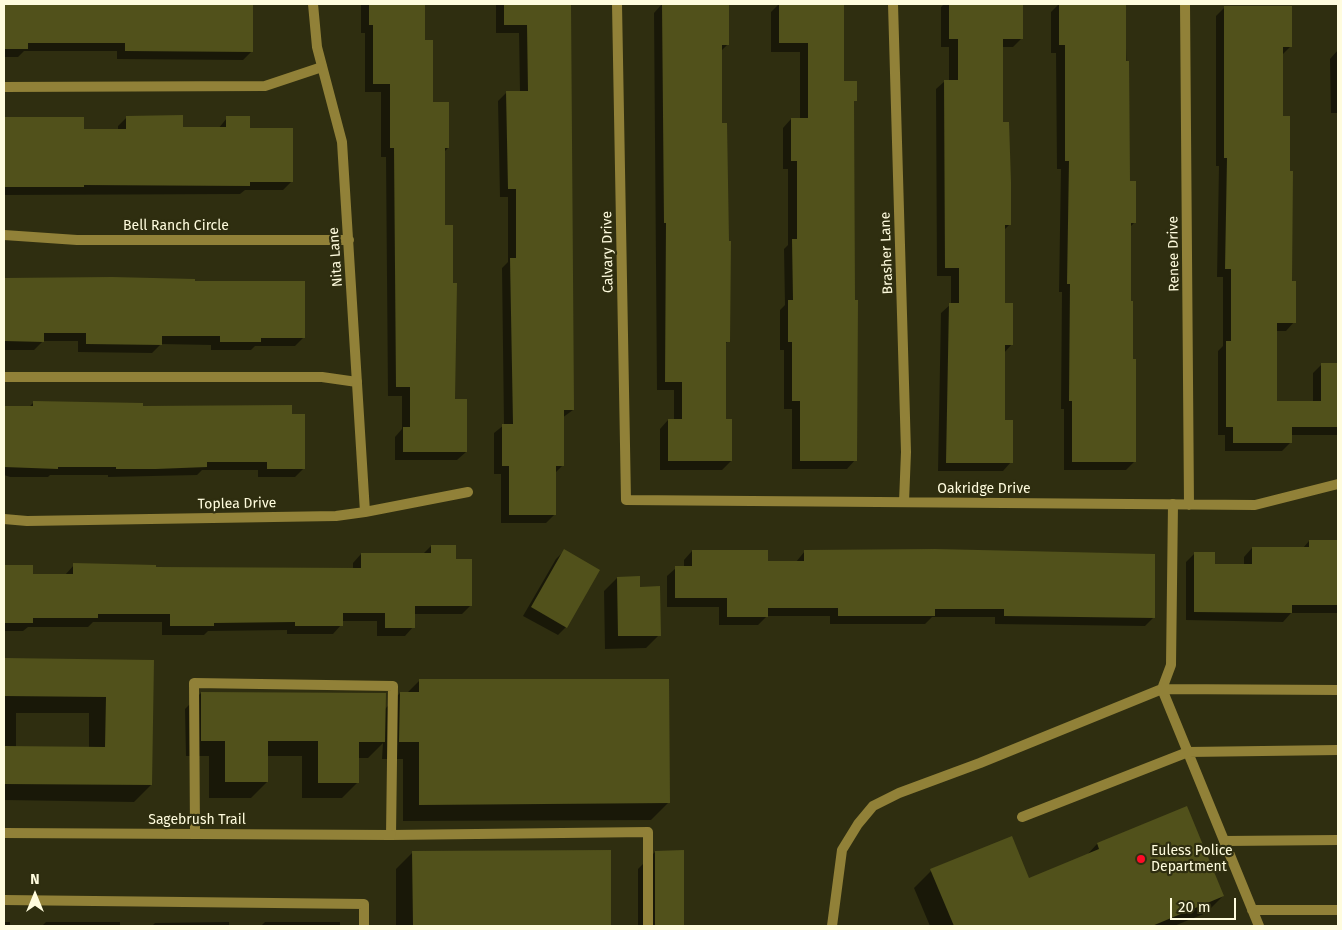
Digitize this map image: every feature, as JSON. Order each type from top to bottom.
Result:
[{"type":"street","name":"Nita Lane","points":[[313,4],[317,47],[342,142],[365,512]]},
{"type":"street","name":"Calvary Drive","points":[[617,4],[626,500]]},
{"type":"street","name":"Brasher Lane","points":[[893,4],[906,452],[904,502]]},
{"type":"street","name":"Renee Drive","points":[[1185,4],[1190,505]]},
{"type":"street","points":[[4,87],[265,86],[322,67]]},
{"type":"street","name":"Bell Ranch Circle","points":[[4,235],[77,240],[349,240]]},
{"type":"street","points":[[4,376],[322,377],[357,382]]},
{"type":"street","name":"Oakridge Drive","points":[[626,500],[1255,505],[1338,484]]},
{"type":"street","name":"Toplea Drive","points":[[4,519],[27,521],[336,516],[468,492]]},
{"type":"street","points":[[1173,504],[1171,666],[1162,689],[1259,926]]},
{"type":"street","points":[[195,834],[194,683],[393,686],[391,835]]},
{"type":"street","points":[[832,926],[842,850],[858,824],[873,806],[899,793],[980,763],[1162,689],[1338,690]]},
{"type":"street","points":[[1022,817],[1188,752],[1338,750]]},
{"type":"street","name":"Sagebrush Trail","points":[[4,833],[391,835],[648,832],[648,926]]},
{"type":"street","points":[[1224,841],[1338,840]]},
{"type":"street","points":[[4,900],[364,904],[364,926]]},
{"type":"street","points":[[1252,910],[1338,910]]},
{"type":"building","points":[[4,4],[253,4],[253,52],[125,51],[125,43],[28,43],[28,49],[4,49]]},
{"type":"building","points":[[369,4],[425,4],[425,40],[433,40],[433,102],[449,102],[449,148],[445,148],[445,225],[453,225],[453,283],[457,283],[455,399],[467,399],[467,452],[403,452],[403,427],[410,427],[410,387],[396,387],[394,148],[390,148],[390,84],[373,84],[373,25],[369,25]]},
{"type":"building","points":[[504,4],[571,4],[574,410],[564,410],[564,466],[556,466],[556,515],[509,515],[509,466],[502,466],[502,424],[513,424],[510,258],[516,258],[516,189],[508,189],[506,91],[528,91],[527,25],[504,25]]},
{"type":"building","points":[[662,4],[729,4],[729,45],[722,45],[722,123],[727,123],[729,241],[731,241],[730,342],[726,342],[726,419],[732,419],[732,461],[668,461],[668,419],[682,419],[682,382],[665,382],[666,223],[664,223]]},
{"type":"building","points":[[779,4],[844,4],[844,81],[857,81],[857,101],[854,101],[855,300],[858,300],[857,461],[800,461],[800,401],[792,401],[792,342],[788,342],[788,300],[793,300],[792,239],[797,239],[797,161],[791,161],[791,118],[808,118],[808,43],[779,43]]},
{"type":"building","points":[[949,4],[1023,4],[1023,39],[1003,39],[1003,122],[1009,122],[1011,182],[1011,225],[1005,225],[1005,303],[1013,303],[1013,345],[1005,345],[1005,420],[1013,420],[1013,463],[946,463],[949,303],[959,303],[959,268],[945,268],[944,80],[958,80],[958,39],[949,39]]},
{"type":"building","points":[[1059,4],[1126,4],[1126,61],[1129,61],[1130,181],[1136,181],[1136,223],[1131,223],[1131,301],[1133,301],[1133,359],[1136,359],[1136,462],[1072,462],[1072,401],[1069,401],[1070,284],[1067,284],[1069,161],[1065,161],[1065,45],[1059,45]]},
{"type":"building","points":[[1224,6],[1292,6],[1292,47],[1283,47],[1283,116],[1290,116],[1290,171],[1293,171],[1292,281],[1296,281],[1296,323],[1277,323],[1277,401],[1321,401],[1321,363],[1338,363],[1338,427],[1292,427],[1292,443],[1233,443],[1233,427],[1226,427],[1226,341],[1231,341],[1231,269],[1225,269],[1227,158],[1224,158]]},
{"type":"building","points":[[183,115],[183,127],[226,127],[226,116],[250,116],[250,128],[293,128],[293,182],[250,182],[250,186],[84,185],[84,187],[4,187],[4,117],[84,117],[84,129],[126,129],[126,116]]},
{"type":"building","points":[[112,277],[195,279],[195,281],[305,281],[305,338],[261,338],[261,342],[220,342],[220,336],[162,336],[162,345],[86,344],[86,333],[44,333],[44,342],[4,341],[4,278]]},
{"type":"building","points":[[33,401],[143,403],[143,406],[292,405],[292,414],[305,414],[305,469],[267,469],[267,462],[207,462],[207,467],[156,469],[4,467],[4,406],[33,406]]},
{"type":"building","points":[[1309,540],[1338,540],[1338,605],[1292,605],[1292,613],[1194,612],[1194,552],[1215,552],[1215,564],[1252,564],[1252,547],[1309,547]]},
{"type":"building","points":[[431,545],[456,545],[456,559],[472,559],[472,606],[415,606],[415,628],[385,628],[385,613],[343,613],[343,626],[295,626],[295,622],[214,623],[214,626],[170,626],[170,614],[98,614],[98,618],[33,618],[33,623],[4,623],[4,565],[33,565],[33,574],[73,574],[73,563],[156,565],[156,567],[361,568],[361,553],[431,553]]},
{"type":"building","points":[[564,549],[600,570],[567,628],[531,607]]},
{"type":"building","points":[[935,549],[1155,554],[1155,618],[1004,616],[1004,609],[935,609],[935,616],[838,616],[838,608],[768,608],[768,617],[727,617],[727,598],[675,598],[675,566],[692,566],[692,550],[768,550],[768,561],[804,561],[804,550]]},
{"type":"building","points":[[640,576],[640,587],[660,586],[661,636],[618,636],[617,577]]},
{"type":"building","points":[[4,658],[154,660],[152,785],[4,784],[4,746],[105,747],[106,697],[4,696]]},
{"type":"building","points":[[419,679],[669,679],[670,803],[419,805],[419,742],[399,742],[400,692],[419,692]]},
{"type":"building","points":[[201,692],[386,693],[385,742],[359,742],[359,783],[318,783],[318,741],[268,741],[268,782],[225,782],[225,741],[201,741]]},
{"type":"building","name":"Euless Police Department","points":[[1187,806],[1224,896],[1152,926],[954,926],[930,869],[1012,836],[1029,878],[1099,849],[1097,843]]},
{"type":"building","points":[[611,850],[611,926],[413,926],[412,851]]},
{"type":"building","points":[[684,850],[684,926],[655,926],[655,851]]},
{"type":"place","name":"Euless Police Department","points":[[1141,859]]}]
